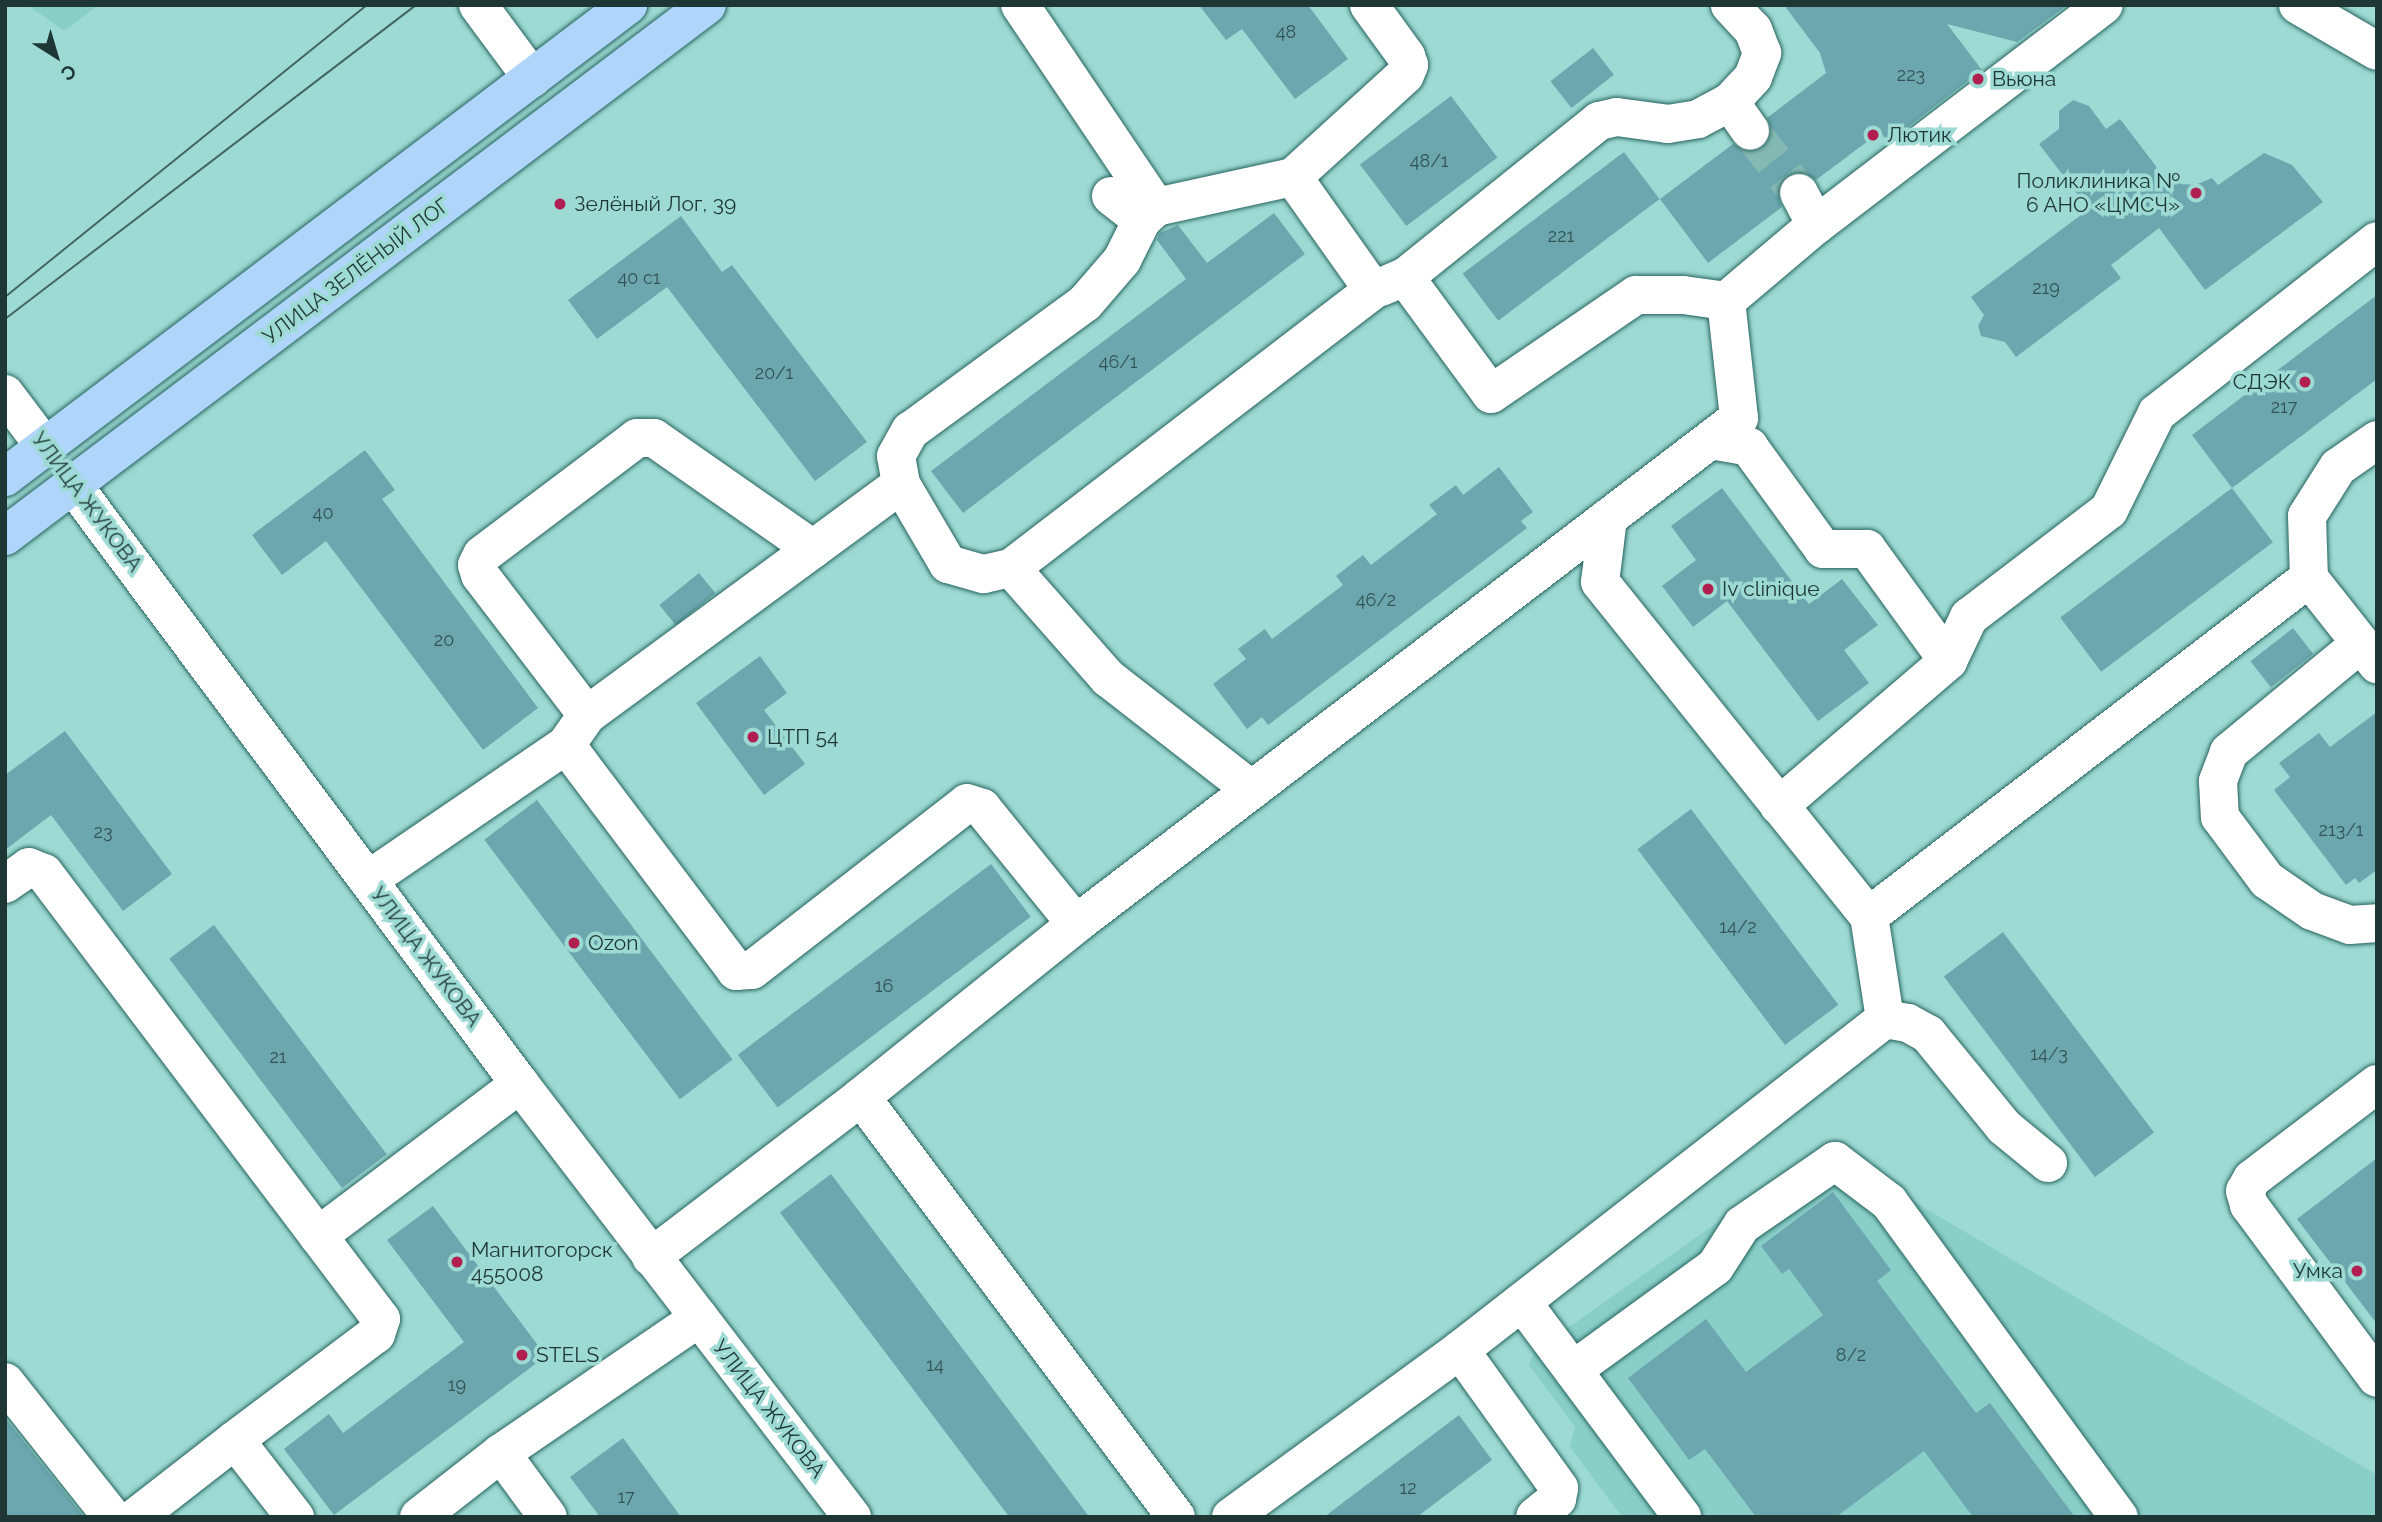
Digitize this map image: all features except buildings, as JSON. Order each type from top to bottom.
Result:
[{"type":"main road","points":[[5,477],[628,5]]},
{"type":"main road","name":"УЛИЦА ЗЕЛЁНЫЙ ЛОГ","points":[[5,536],[707,5]]},
{"type":"main road","name":"УЛИЦА ЖУКОВА","points":[[45,447],[73,485]]},
{"type":"street","points":[[478,5],[532,78]]},
{"type":"street","points":[[1020,5],[1149,214]]},
{"type":"street","points":[[1111,196],[1149,214],[1293,177],[1408,70],[1406,56],[1369,5]]},
{"type":"street","points":[[1149,214],[1122,260],[1085,303],[910,431],[896,456],[901,484],[948,564],[984,574],[1011,568],[1599,121],[1616,117],[1668,124],[1740,116],[1762,53],[1753,30],[1730,5]]},
{"type":"street","points":[[651,1257],[862,1097],[1076,924],[1739,418],[1726,301],[1807,209],[2104,5]]},
{"type":"street","points":[[2298,5],[2377,51]]},
{"type":"street","points":[[1293,177],[1491,394],[1636,295],[1683,295],[1726,301]]},
{"type":"street","points":[[1779,806],[1948,660],[1969,617],[2109,510],[2157,413],[2377,242]]},
{"type":"street","name":"УЛИЦА ЖУКОВА","points":[[5,394],[45,447]]},
{"type":"street","points":[[813,549],[654,438],[637,438],[482,555],[477,565],[480,575],[576,730],[732,968],[741,973],[752,971],[967,803],[982,808],[1076,924]]},
{"type":"street","points":[[1711,440],[1749,447],[1823,549],[1867,550],[1948,660]]},
{"type":"street","points":[[2377,440],[2338,467],[2307,516],[2309,578],[2368,654],[2229,752],[2218,781],[2220,817],[2267,880],[2312,911],[2350,925],[2377,923]]},
{"type":"street","points":[[368,880],[576,730],[901,484]]},
{"type":"street","name":"УЛИЦА ЖУКОВА","points":[[73,485],[520,1084],[852,1517]]},
{"type":"street","points":[[1608,517],[1600,582],[1869,916],[1885,1019]]},
{"type":"street","points":[[1011,568],[1108,678],[1252,790]]},
{"type":"street","points":[[1869,916],[2309,578]]},
{"type":"street","points":[[5,884],[29,867],[44,873],[379,1314],[380,1330],[136,1517]]},
{"type":"street","points":[[1231,1517],[1460,1350],[1885,1019],[1908,1023],[1928,1034],[2004,1127],[2048,1163]]},
{"type":"street","points":[[318,1236],[520,1084]]},
{"type":"street","points":[[2377,1084],[2252,1179],[2245,1191],[2249,1205],[2377,1378]]},
{"type":"street","points":[[862,1097],[1176,1517]]},
{"type":"street","points":[[1573,1370],[1715,1267],[1742,1225],[1835,1161],[1889,1202],[2119,1517]]},
{"type":"street","points":[[1522,1302],[1682,1517]]},
{"type":"street","points":[[419,1517],[502,1453],[699,1318]]},
{"type":"street","points":[[1460,1350],[1559,1488],[1557,1499],[1535,1517]]},
{"type":"street","points":[[5,1382],[112,1517]]},
{"type":"street","points":[[236,1440],[295,1517]]},
{"type":"street","points":[[502,1453],[548,1517]]},
{"type":"shaded area","points":[[27,5],[98,5],[65,31]]},
{"type":"shaded area","points":[[1823,1148],[2377,1475],[2377,1517],[1622,1517],[1570,1447],[1575,1427],[1529,1365],[1535,1351]]},
{"type":"tunnel","points":[[1750,131],[1799,193]]},
{"type":"tram line","points":[[5,297],[367,5]]},
{"type":"tram line","points":[[5,319],[416,5]]},
{"type":"place","name":"Вьюна","points":[[1978,79]]},
{"type":"place","name":"Лютик","points":[[1873,135]]},
{"type":"place","name":"Поликлиника № 6 АНО «ЦМСЧ»","points":[[2196,193]]},
{"type":"place","name":"Зелёный Лог, 39","points":[[560,204]]},
{"type":"place","name":"СДЭК","points":[[2305,382]]},
{"type":"place","name":"Iv clinique","points":[[1708,589]]},
{"type":"place","name":"ЦТП 54","points":[[753,737]]},
{"type":"place","name":"Ozon","points":[[574,943]]},
{"type":"place","name":"Магнитогорск 455008","points":[[457,1262]]},
{"type":"place","name":"Умка","points":[[2357,1271]]},
{"type":"place","name":"STELS","points":[[522,1355]]}]
